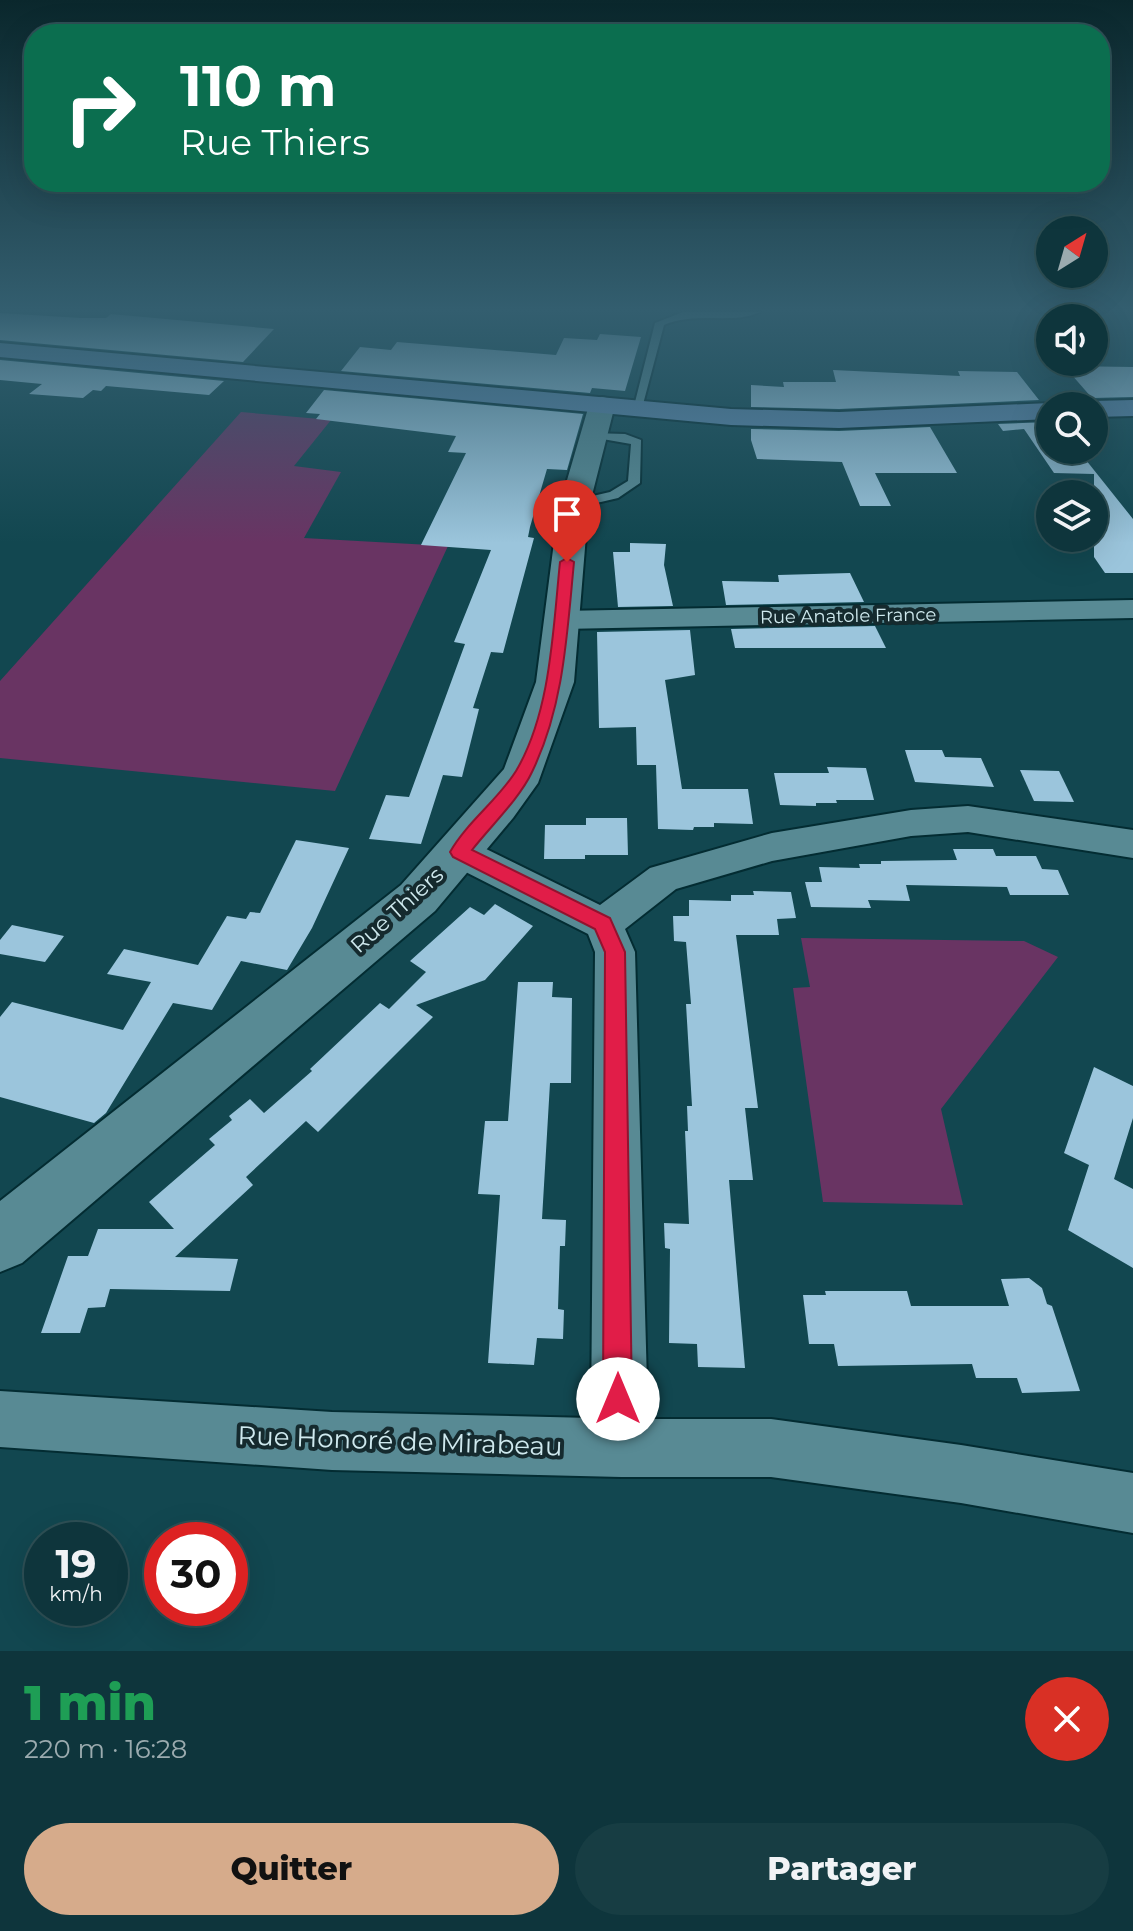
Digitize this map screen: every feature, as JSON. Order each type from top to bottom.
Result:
[{"type":"main road","points":[[334,389],[598,420],[637,408],[731,417],[827,420],[1036,412]]},
{"type":"main road","points":[[1108,409],[1133,408]]},
{"type":"street","name":"Rue Thiers","points":[[0,1241],[418,898],[523,773],[555,682],[575,504],[598,420]]},
{"type":"street","name":"Rue Anatole France","points":[[562,620],[1123,610]]},
{"type":"street","points":[[1123,610],[1133,638]]},
{"type":"street","points":[[603,924],[663,878],[772,847],[911,823],[968,819],[1133,844]]},
{"type":"street","points":[[459,852],[603,924],[615,952],[618,1399],[621,1448]]},
{"type":"street","name":"Rue Honoré de Mirabeau","points":[[0,1419],[332,1441],[771,1448],[961,1474],[1133,1503]]},
{"type":"lane","points":[[637,408],[642,389]]},
{"type":"lane","points":[[575,504],[614,495],[634,483],[637,442],[598,420]]},
{"type":"shaded area","points":[[241,412],[331,420],[294,466],[341,472],[304,538],[448,546],[335,791],[0,758],[0,681]]},
{"type":"shaded area","points":[[801,938],[1024,941],[1058,957],[941,1109],[963,1205],[823,1202],[793,988],[810,987]]},
{"type":"building","points":[[35,389],[103,389],[93,390],[83,398],[29,394]]},
{"type":"building","points":[[141,389],[215,389],[209,395]]},
{"type":"building","points":[[545,389],[592,389],[590,393]]},
{"type":"building","points":[[751,389],[1030,389],[1036,396],[1036,400],[839,409],[751,407]]},
{"type":"building","points":[[1084,389],[1133,389],[1133,397],[1108,398],[1108,392],[1087,392]]},
{"type":"building","points":[[324,390],[583,414],[567,470],[547,469],[528,537],[534,538],[503,653],[491,652],[473,708],[479,709],[462,777],[443,775],[421,844],[369,839],[386,795],[409,797],[465,644],[454,642],[491,550],[421,545],[466,453],[448,452],[456,436],[316,419],[320,414],[306,413]]},
{"type":"building","points":[[1036,423],[1036,447],[1024,429],[1003,431],[998,424]]},
{"type":"building","points":[[930,427],[957,473],[875,473],[891,506],[860,506],[842,462],[757,459],[751,440],[751,429],[839,431]]},
{"type":"building","points":[[1048,464],[1089,464],[1102,480],[1094,480],[1094,474],[1054,473]]},
{"type":"building","points":[[1108,488],[1133,519],[1133,573],[1105,573],[1094,552],[1108,552]]},
{"type":"building","points":[[630,543],[666,544],[664,565],[673,606],[618,607],[613,552],[630,552]]},
{"type":"building","points":[[850,573],[864,602],[726,605],[722,581],[779,582],[778,575]]},
{"type":"building","points":[[875,626],[886,648],[735,648],[731,629]]},
{"type":"building","points":[[690,630],[695,675],[665,680],[682,789],[748,789],[753,824],[714,823],[714,827],[694,827],[693,830],[658,829],[656,765],[637,765],[636,727],[599,728],[597,632]]},
{"type":"building","points":[[905,750],[942,750],[945,757],[981,758],[994,787],[915,782]]},
{"type":"building","points":[[827,767],[866,768],[874,800],[836,800],[837,803],[816,803],[816,806],[780,805],[774,773],[829,773]]},
{"type":"building","points":[[1020,770],[1059,771],[1074,802],[1034,801]]},
{"type":"building","points":[[586,818],[627,818],[628,855],[544,859],[545,825],[586,825]]},
{"type":"building","points":[[296,840],[349,848],[312,928],[287,970],[241,961],[212,1010],[173,1003],[106,1113],[94,1123],[0,1097],[0,1017],[12,1002],[123,1030],[151,982],[107,974],[124,949],[198,965],[227,916],[246,919],[250,912],[260,913]]},
{"type":"building","points":[[953,849],[993,849],[996,856],[1036,856],[1042,869],[1058,870],[1069,895],[1010,895],[1007,887],[906,885],[910,901],[868,900],[871,908],[811,907],[805,882],[822,882],[819,867],[860,868],[859,864],[881,864],[881,861],[957,860]]},
{"type":"building","points":[[753,891],[791,892],[796,918],[777,919],[779,935],[736,935],[758,1108],[745,1108],[753,1180],[729,1180],[745,1368],[698,1367],[697,1344],[669,1343],[670,1249],[665,1248],[664,1223],[689,1224],[685,1131],[688,1131],[687,1106],[692,1106],[686,1004],[691,1004],[686,942],[674,941],[673,916],[689,916],[689,900],[731,901],[731,895],[754,895]]},
{"type":"building","points":[[495,904],[533,926],[485,980],[416,1005],[433,1017],[318,1132],[306,1121],[246,1177],[253,1185],[175,1257],[238,1259],[230,1291],[110,1289],[105,1307],[88,1308],[80,1333],[41,1333],[68,1256],[88,1256],[98,1229],[174,1229],[149,1202],[215,1145],[209,1139],[232,1120],[229,1116],[250,1099],[264,1113],[312,1071],[310,1069],[380,1003],[389,1009],[426,972],[410,961],[470,907],[484,915]]},
{"type":"building","points":[[12,925],[64,936],[45,962],[0,954],[0,940]]},
{"type":"building","points":[[518,982],[553,982],[552,997],[572,998],[571,1083],[550,1083],[542,1219],[566,1220],[565,1246],[560,1246],[558,1309],[564,1310],[563,1339],[537,1338],[534,1365],[488,1363],[500,1195],[478,1194],[485,1121],[508,1121]]},
{"type":"building","points":[[1094,1067],[1133,1086],[1133,1118],[1114,1179],[1133,1189],[1133,1268],[1068,1230],[1089,1165],[1064,1153]]},
{"type":"building","points":[[1029,1278],[1042,1288],[1047,1304],[1052,1306],[1080,1391],[1022,1393],[1017,1378],[976,1378],[972,1364],[838,1366],[834,1344],[809,1344],[803,1295],[826,1295],[825,1291],[907,1291],[911,1306],[1009,1306],[1001,1279]]},
{"type":"route","points":[[567,562],[555,682],[543,724],[523,773],[459,852],[603,924],[615,952],[618,1399]]}]
